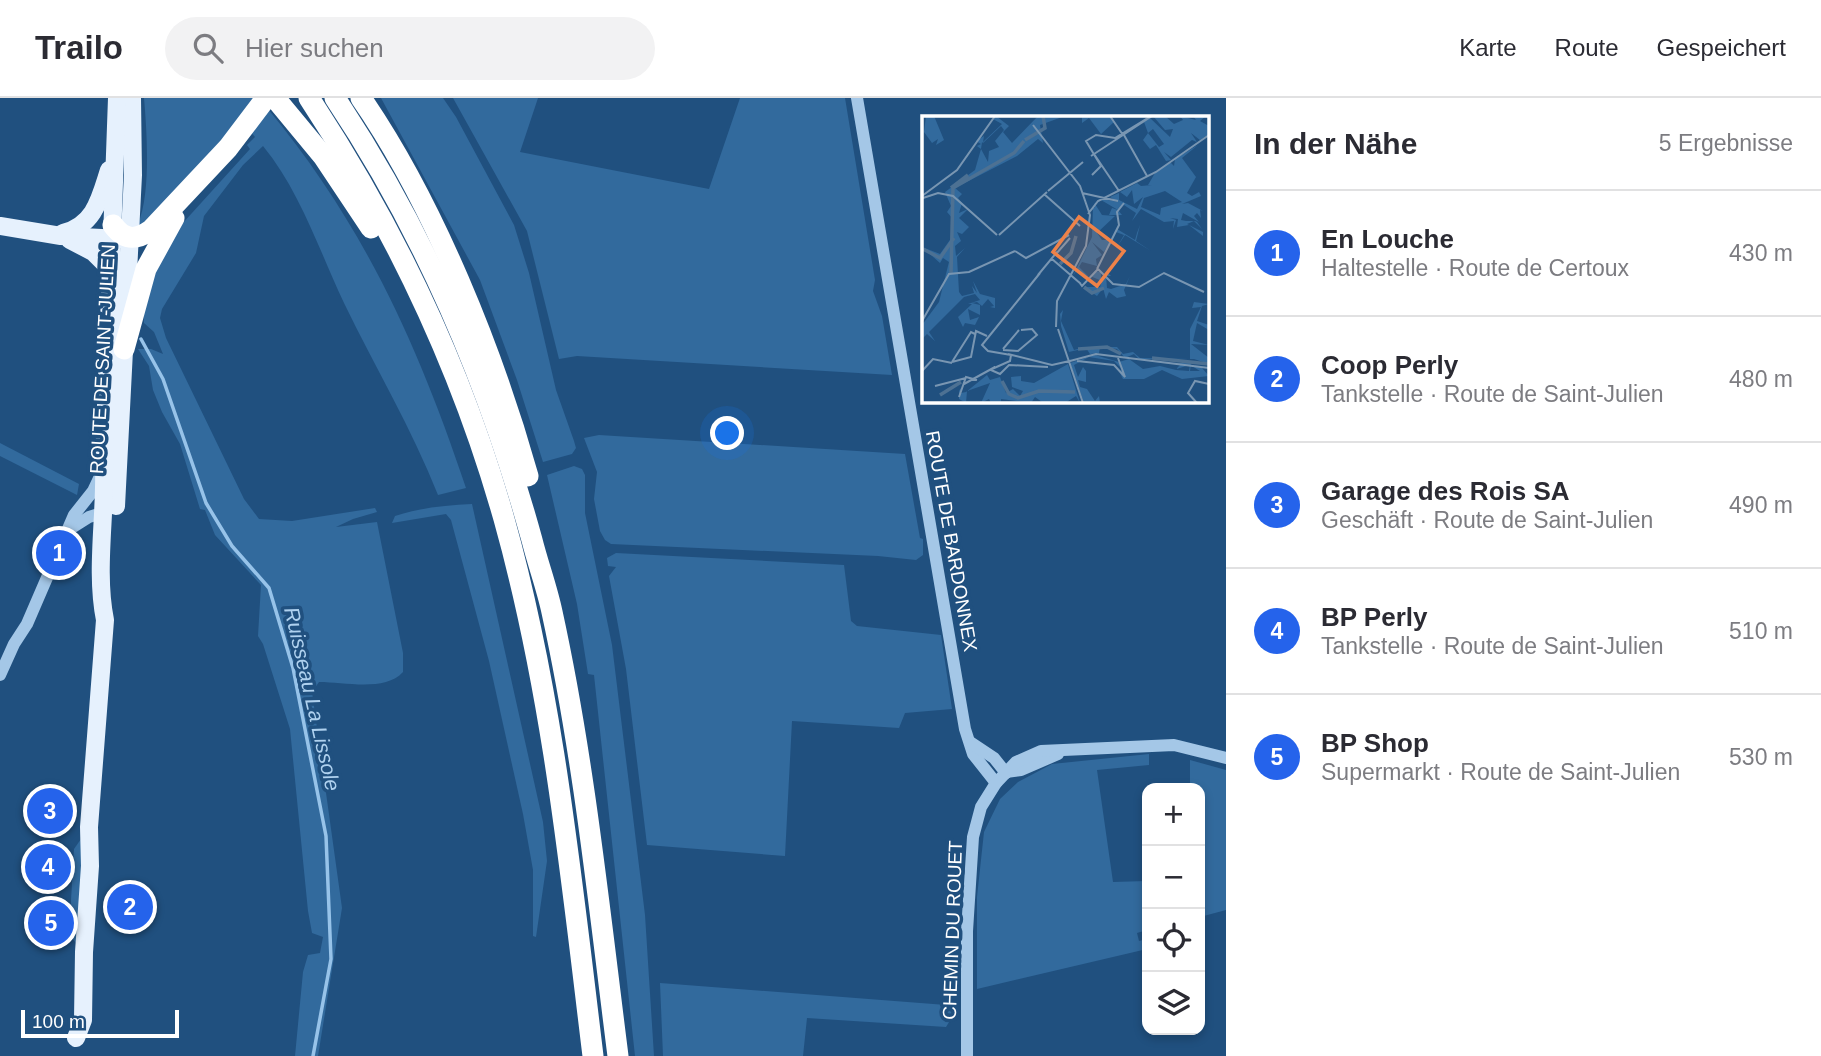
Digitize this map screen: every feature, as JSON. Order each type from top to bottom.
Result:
[{"type":"highway","points":[[124,349],[142,279],[168,220],[250,122],[266,98]]},
{"type":"highway","points":[[275,98],[338,177],[442,344]]},
{"type":"highway","points":[[309,98],[377,210],[410,275],[442,344],[491,477],[518,573],[537,660],[565,827],[593,1056]]},
{"type":"highway","points":[[335,98],[407,221],[464,341],[508,459],[551,609],[582,778],[618,1056]]},
{"type":"highway","points":[[365,102],[436,233],[507,406],[547,549],[551,609]]},
{"type":"highway","points":[[120,239],[148,233],[168,220]]},
{"type":"main road","name":"ROUTE DE SAINT-JULIEN","points":[[110,512],[124,349],[116,146],[117,98]]},
{"type":"main road","name":"ROUTE DE SAINT-JULIEN","points":[[76,1047],[83,1020],[90,866],[89,827],[105,620],[113,594],[110,512],[104,463],[110,269],[120,239],[132,175],[132,98]]},
{"type":"main road","points":[[58,235],[78,227],[94,213],[116,146]]},
{"type":"main road","points":[[0,226],[58,235],[120,239]]},
{"type":"main road","points":[[58,235],[93,251],[110,269]]},
{"type":"street","name":"ROUTE DE BARDONNEX","points":[[857,98],[965,729],[973,754],[996,783]]},
{"type":"street","points":[[0,675],[14,643],[27,624],[70,530],[74,515],[100,480],[104,463]]},
{"type":"street","points":[[70,530],[89,516],[110,512]]},
{"type":"street","points":[[970,741],[995,758],[1006,773],[1016,762],[1041,751],[1174,745],[1226,758]]},
{"type":"street","name":"CHEMIN DU ROUET","points":[[967,1056],[967,931],[973,837],[977,816],[996,783],[1006,773]]},
{"type":"shaded area","points":[[144,98],[257,98],[140,228],[138,224],[145,196],[147,162]]},
{"type":"shaded area","points":[[381,98],[443,98],[514,225],[529,273],[556,390],[576,448],[572,454],[543,462],[517,380],[480,280]]},
{"type":"shaded area","points":[[453,98],[538,98],[520,152],[709,189],[740,98],[845,98],[875,280],[873,291],[882,316],[892,375],[577,356],[559,359],[527,231]]},
{"type":"shaded area","points":[[268,109],[333,197],[385,289],[429,386],[466,488],[438,495],[405,422],[344,303],[298,201],[263,146],[243,165],[204,216],[196,253],[162,309],[160,318],[166,338],[244,499],[259,519],[292,521],[375,508],[377,512],[336,527],[377,522],[403,653],[403,672],[386,682],[375,684],[319,682],[312,692],[342,908],[318,1056],[295,1056],[303,972],[308,955],[320,953],[323,937],[312,933],[308,911],[290,729],[263,644],[258,636],[261,585],[215,535],[205,510],[200,509],[180,444],[162,412],[153,390],[149,366],[138,349],[151,349],[163,354],[154,332],[144,323],[143,292],[182,224],[250,149],[247,145],[255,137],[250,131]]},
{"type":"shaded area","points":[[599,435],[905,454],[920,538],[923,539],[923,555],[916,560],[611,544],[600,531],[594,499],[597,472],[584,438]]},
{"type":"shaded area","points":[[0,443],[79,484],[77,495],[0,456]]},
{"type":"shaded area","points":[[574,466],[582,469],[585,475],[585,513],[612,645],[645,915],[654,1056],[635,1056],[594,675],[588,674],[577,604],[547,475]]},
{"type":"shaded area","points":[[472,504],[543,822],[547,861],[536,937],[533,936],[533,870],[523,814],[489,661],[451,520],[446,514],[392,523],[395,516],[414,511]]},
{"type":"shaded area","points":[[616,553],[844,565],[851,621],[857,626],[941,635],[952,709],[905,713],[899,728],[792,721],[785,856],[647,845],[626,669],[609,576],[616,567],[608,566],[607,558]]},
{"type":"shaded area","points":[[1149,754],[1149,765],[1097,770],[1113,882],[1142,881],[1142,932],[1137,933],[1139,941],[1142,940],[1142,950],[977,989],[977,897],[984,832],[1000,799],[1018,782],[1052,764]]},
{"type":"shaded area","points":[[1190,760],[1226,770],[1226,910],[1205,916],[1205,783],[1190,783]]},
{"type":"shaded area","points":[[81,839],[77,944],[69,935],[74,849]]},
{"type":"shaded area","points":[[660,983],[959,1006],[946,1027],[807,1018],[803,1056],[663,1056]]},
{"type":"waterway","name":"Ruisseau La Lissole","points":[[141,339],[163,379],[206,503],[232,546],[269,588],[293,668],[326,836],[331,959],[313,1056]]},
{"type":"place","name":"En Louche","points":[[59,553]]},
{"type":"place","name":"Garage des Rois SA","points":[[50,811]]},
{"type":"place","name":"BP Perly","points":[[48,867]]},
{"type":"place","name":"Coop Perly","points":[[130,907]]},
{"type":"place","name":"BP Shop","points":[[51,923]]}]
